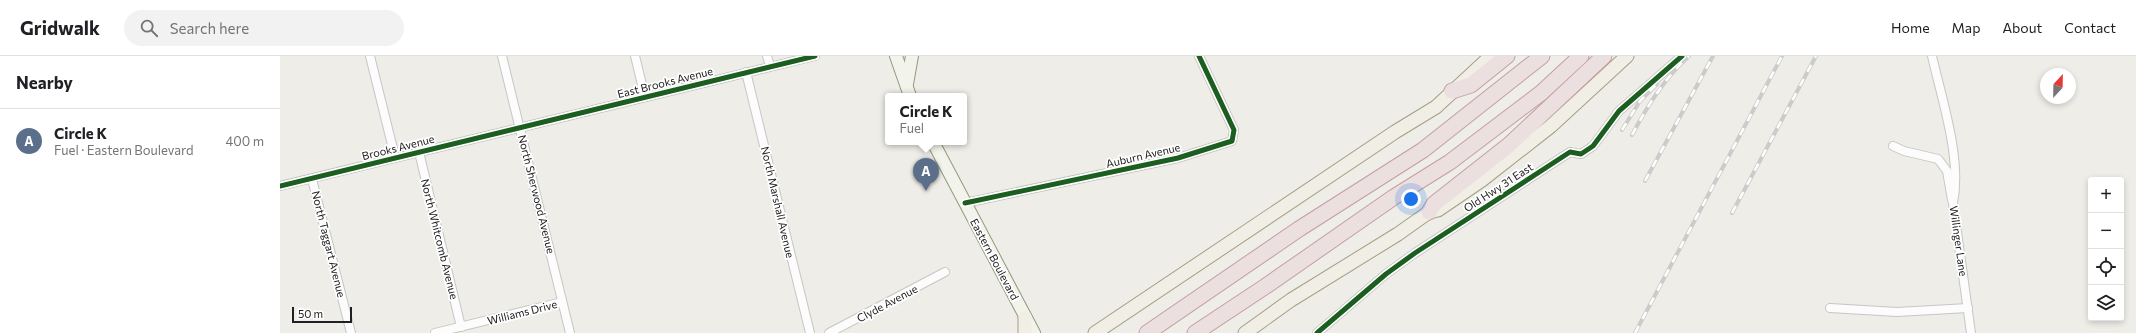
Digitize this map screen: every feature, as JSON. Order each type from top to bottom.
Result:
[{"type":"highway","points":[[1452,91],[1471,85],[1507,56]]},
{"type":"highway","points":[[1147,333],[1299,229],[1423,150],[1542,56]]},
{"type":"highway","points":[[1195,333],[1266,286],[1394,197],[1450,162],[1541,93],[1580,56]]},
{"type":"highway","points":[[1429,212],[1434,204],[1509,145],[1604,56]]},
{"type":"main road","points":[[896,56],[908,92]]},
{"type":"main road","points":[[908,92],[912,56]]},
{"type":"main road","points":[[1095,333],[1395,132],[1436,107],[1491,56]]},
{"type":"main road","points":[[1245,333],[1291,300],[1398,234],[1429,212],[1438,210],[1482,180],[1551,126],[1627,56]]},
{"type":"main road","name":"Eastern Boulevard","points":[[936,145],[1034,333]]},
{"type":"main road","points":[[1025,317],[1025,333]]},
{"type":"street","points":[[370,56],[396,157]]},
{"type":"street","name":"North Sherwood Avenue","points":[[502,56],[570,333]]},
{"type":"street","points":[[635,56],[645,97]]},
{"type":"street","points":[[767,56],[770,66]]},
{"type":"street","name":"East Brooks Avenue","points":[[520,128],[815,56]]},
{"type":"street","name":"Auburn Avenue","points":[[965,203],[1178,158],[1232,141],[1234,130],[1199,56]]},
{"type":"street","name":"Old Hwy 31 East","points":[[1317,333],[1386,274],[1415,253],[1570,152],[1581,154],[1593,146],[1619,112],[1682,56]]},
{"type":"street","name":"Willinger Lane","points":[[1932,56],[1955,163],[1956,189],[1953,203],[1971,333]]},
{"type":"street","name":"North Marshall Avenue","points":[[746,72],[810,333]]},
{"type":"street","name":"Brooks Avenue","points":[[280,186],[520,128]]},
{"type":"street","points":[[1893,146],[1910,153],[1934,156],[1938,159],[1947,171],[1953,203]]},
{"type":"street","name":"North Whitcomb Avenue","points":[[419,152],[461,327]]},
{"type":"street","name":"North Taggart Avenue","points":[[312,179],[351,333]]},
{"type":"street","name":"Clyde Avenue","points":[[829,333],[945,272]]},
{"type":"street","name":"Williams Drive","points":[[435,333],[562,302]]},
{"type":"street","points":[[1830,308],[1897,312],[1968,308]]},
{"type":"railway","points":[[1632,135],[1644,113],[1664,83],[1689,56]]},
{"type":"railway","points":[[1645,181],[1713,56]]},
{"type":"railway","points":[[1635,333],[1782,56]]},
{"type":"railway","points":[[1732,213],[1816,56]]},
{"type":"railway","points":[[1622,130],[1640,101],[1657,84]]},
{"type":"cycle path","points":[[280,186],[815,56]]},
{"type":"cycle path","points":[[965,203],[1178,158],[1232,141],[1234,130],[1199,56]]},
{"type":"cycle path","points":[[1317,333],[1386,274],[1415,253],[1570,152],[1581,154],[1593,146],[1619,111],[1682,56]]},
{"type":"place","name":"Circle K","points":[[926,191]]}]
